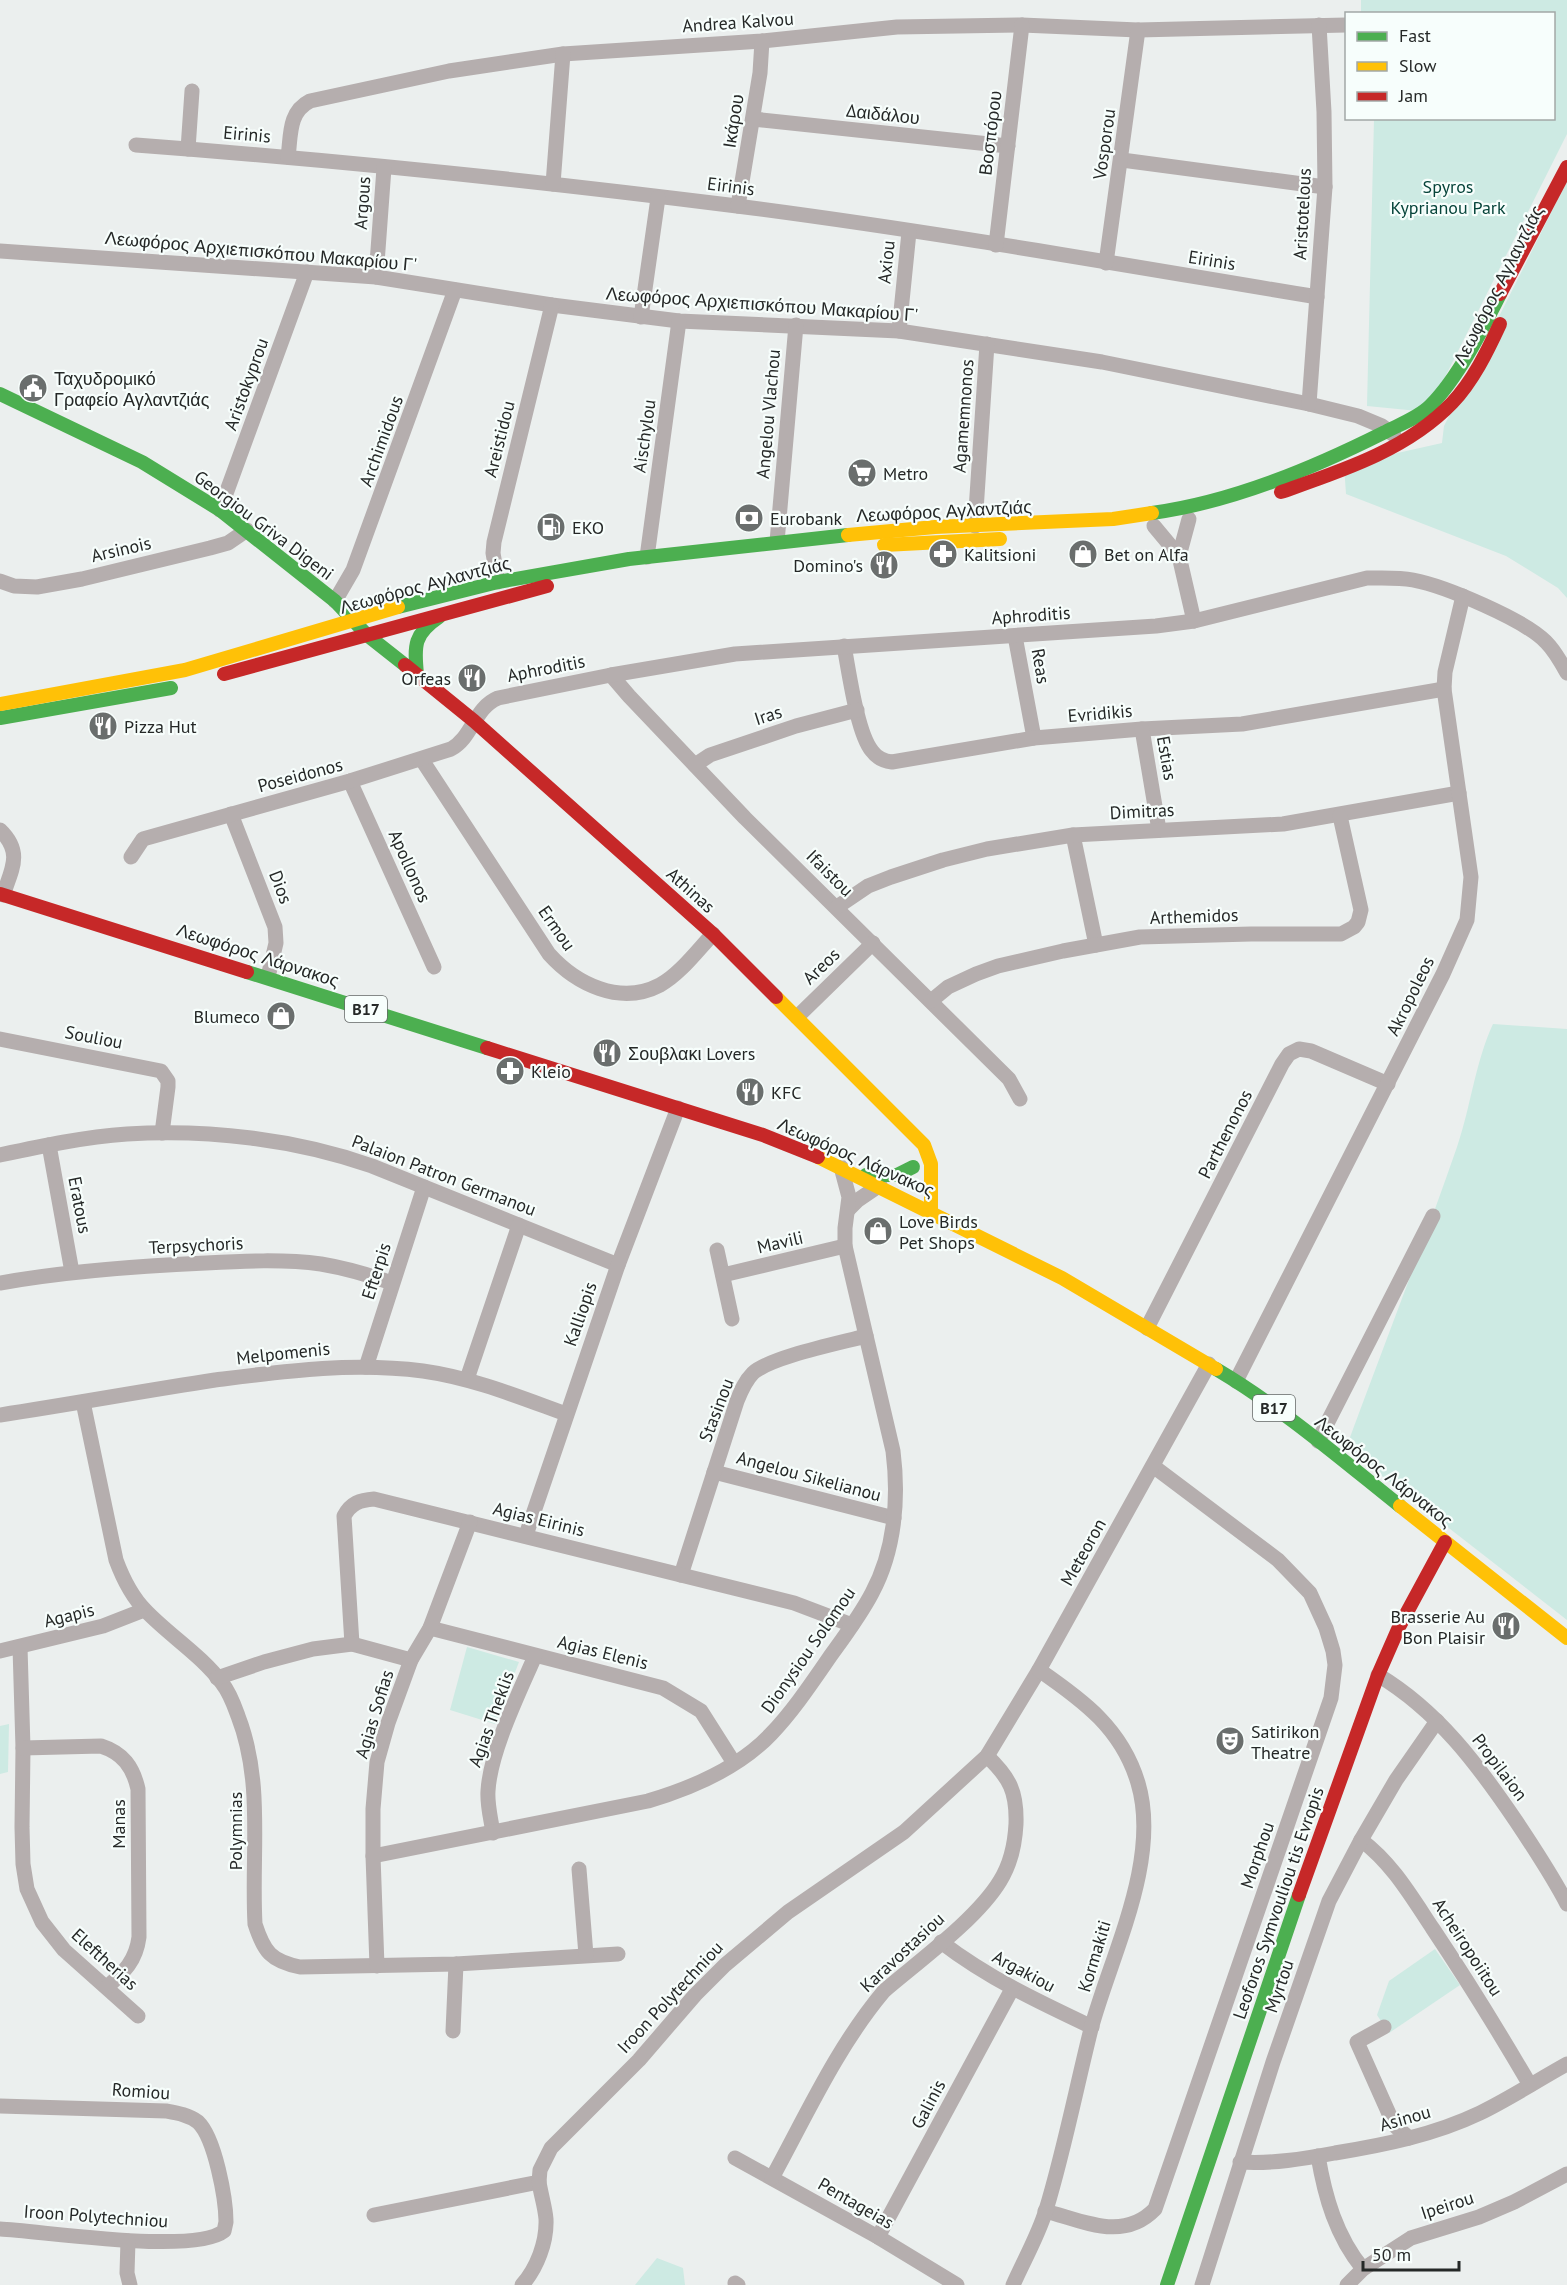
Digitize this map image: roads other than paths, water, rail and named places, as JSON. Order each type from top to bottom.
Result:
[{"type":"main road","name":"Λεωφόρος Αγλαντζιάς","points":[[0,704],[155,677],[403,606],[498,582],[647,557],[881,531],[1113,519],[1169,512],[1260,486],[1346,451],[1428,408],[1443,392],[1481,331],[1567,167]]},
{"type":"main road","name":"Λεωφόρος Αγλαντζιάς","points":[[1080,534],[1154,526],[1189,519],[1282,492],[1340,472],[1400,441],[1440,415],[1471,378],[1487,351],[1540,240],[1567,191]]},
{"type":"main road","name":"Georgiou Griva Digeni","points":[[0,395],[142,462],[220,510],[321,590],[328,610],[353,622],[367,635]]},
{"type":"main road","name":"Λεωφόρος Αγλαντζιάς","points":[[211,677],[577,579],[645,568],[886,545],[1015,538]]},
{"type":"main road","points":[[312,633],[320,627],[328,610]]},
{"type":"main road","points":[[417,674],[414,650],[421,629],[444,614]]},
{"type":"main road","name":"Athinas","points":[[367,635],[474,721],[713,934],[906,1128],[921,1138],[930,1155],[932,1168],[931,1210]]},
{"type":"main road","points":[[0,718],[122,698],[193,682]]},
{"type":"main road","name":"Λεωφόρος Λάρνακος","points":[[1,894],[678,1108],[798,1148],[880,1185],[1062,1278],[1236,1381],[1318,1441],[1567,1638]]},
{"type":"main road","points":[[904,1197],[913,1167],[914,1148],[906,1128]]},
{"type":"main road","points":[[856,1174],[899,1176],[904,1175],[913,1167]]},
{"type":"main road","name":"Leoforos Symvouliou tis Evropis","points":[[1167,2285],[1289,1923],[1378,1675],[1399,1627],[1445,1542]]},
{"type":"street","name":"Andrea Kalvou","points":[[288,158],[293,117],[298,109],[310,101],[449,71],[563,54],[762,41],[897,27],[1022,25],[1138,30],[1345,25]]},
{"type":"street","name":"Βοσπόρου","points":[[996,245],[1022,25]]},
{"type":"street","name":"Aristotelous","points":[[1309,404],[1325,187],[1319,25]]},
{"type":"street","name":"Vosporou","points":[[1106,263],[1122,160],[1138,30]]},
{"type":"street","name":"Ικάρου","points":[[738,206],[760,73],[762,41]]},
{"type":"street","points":[[553,184],[563,54]]},
{"type":"street","points":[[188,149],[192,91]]},
{"type":"street","name":"Δαιδάλου","points":[[753,119],[1008,146]]},
{"type":"street","name":"Eirinis","points":[[136,145],[553,184],[738,206],[1317,297]]},
{"type":"street","points":[[1122,160],[1325,187]]},
{"type":"street","name":"Argous","points":[[376,277],[384,168]]},
{"type":"street","points":[[641,317],[658,198]]},
{"type":"street","name":"Axiou","points":[[899,332],[909,232]]},
{"type":"street","name":"Λεωφόρος Αρχιεπισκόπου Μακαρίου Γ'","points":[[0,251],[376,277],[552,305],[679,321],[796,325],[899,332],[1124,366],[1309,404],[1358,416],[1389,429],[1400,441]]},
{"type":"street","name":"Aristokyprou","points":[[220,510],[307,272]]},
{"type":"street","name":"Archimidous","points":[[328,610],[354,570],[455,290]]},
{"type":"street","name":"Areistidou","points":[[498,582],[493,553],[494,542],[552,305]]},
{"type":"street","name":"Aischylou","points":[[647,557],[679,321]]},
{"type":"street","name":"Angelou Vlachou","points":[[777,542],[796,325]]},
{"type":"street","name":"Agamemnonos","points":[[975,526],[987,344]]},
{"type":"street","points":[[1179,556],[1189,519]]},
{"type":"street","points":[[1154,526],[1179,556],[1194,621]]},
{"type":"street","name":"Arsinois","points":[[0,581],[24,588],[81,579],[228,543],[247,530]]},
{"type":"street","name":"Aphroditis","points":[[474,721],[487,704],[498,698],[611,675],[735,654],[1156,626],[1194,621],[1367,578],[1413,580],[1463,596],[1545,641],[1556,653],[1567,673]]},
{"type":"street","name":"Akropoleos","points":[[1236,1381],[1388,1084],[1443,974],[1467,920],[1472,877],[1444,689],[1463,596]]},
{"type":"street","name":"Reas","points":[[1015,636],[1034,738]]},
{"type":"street","name":"Evridikis","points":[[844,646],[857,710],[868,746],[881,759],[892,762],[1034,738],[1242,724],[1444,689]]},
{"type":"street","name":"Ifaistou","points":[[611,675],[695,765],[1009,1078],[1020,1099]]},
{"type":"street","name":"Iras","points":[[695,765],[710,754],[796,726],[857,710]]},
{"type":"street","name":"Poseidonos","points":[[131,857],[142,839],[422,760],[458,746],[474,721]]},
{"type":"street","name":"Estias","points":[[1142,729],[1159,830]]},
{"type":"street","name":"Ermou","points":[[422,760],[549,954],[575,978],[602,990],[622,993],[644,991],[671,977],[713,934]]},
{"type":"street","name":"Apollonos","points":[[350,781],[434,967]]},
{"type":"street","name":"Dimitras","points":[[837,907],[868,886],[925,865],[987,849],[1073,835],[1283,824],[1340,816],[1459,793]]},
{"type":"street","name":"Dios","points":[[231,814],[276,932],[275,951],[268,977]]},
{"type":"street","name":"Arthemidos","points":[[931,1001],[958,981],[998,966],[1140,937],[1251,934],[1328,936],[1349,931],[1358,922],[1361,910],[1340,816]]},
{"type":"street","points":[[0,830],[11,842],[15,857],[1,894]]},
{"type":"street","points":[[1073,835],[1096,945]]},
{"type":"street","name":"Areos","points":[[796,1017],[873,943]]},
{"type":"street","name":"Souliou","points":[[0,1039],[161,1071],[165,1075],[168,1087],[162,1133]]},
{"type":"street","name":"Parthenonos","points":[[1147,1328],[1289,1054],[1299,1048],[1311,1051],[1388,1084]]},
{"type":"street","name":"Kalliopis","points":[[526,1535],[618,1265],[678,1108]]},
{"type":"street","name":"Palaion Patron Germanou","points":[[0,1155],[49,1145],[126,1134],[162,1133],[254,1139],[338,1154],[618,1265]]},
{"type":"street","name":"Eratous","points":[[49,1145],[72,1272]]},
{"type":"street","name":"Dionysiou Solomou","points":[[373,1856],[648,1801],[692,1786],[734,1763],[771,1734],[807,1690],[852,1625],[872,1593],[883,1566],[894,1518],[896,1477],[893,1451],[845,1246],[848,1188],[841,1167]]},
{"type":"street","points":[[848,1210],[880,1185]]},
{"type":"street","name":"Efterpis","points":[[366,1367],[424,1187]]},
{"type":"street","points":[[1318,1441],[1433,1216]]},
{"type":"street","points":[[467,1379],[519,1225]]},
{"type":"street","name":"Mavili","points":[[723,1275],[845,1246]]},
{"type":"street","points":[[717,1250],[732,1319]]},
{"type":"street","name":"Terpsychoris","points":[[0,1283],[72,1272],[246,1261],[320,1264],[392,1282]]},
{"type":"street","name":"Stasinou","points":[[681,1575],[737,1401],[746,1382],[760,1368],[781,1359],[866,1336]]},
{"type":"street","name":"Meteoron","points":[[987,1756],[1039,1670],[1209,1364]]},
{"type":"street","name":"Melpomenis","points":[[0,1415],[157,1389],[320,1367],[423,1371],[467,1379],[566,1414]]},
{"type":"street","name":"Polymnias","points":[[83,1402],[116,1560],[127,1586],[144,1610],[199,1658],[232,1699],[250,1755],[255,1797],[255,1924],[268,1954],[282,1963],[300,1967],[456,1964],[618,1954]]},
{"type":"street","name":"Morphou","points":[[1046,2211],[1114,2228],[1137,2223],[1155,2209],[1331,1698],[1335,1665],[1333,1651],[1326,1628],[1310,1593],[1278,1560],[1153,1466]]},
{"type":"street","name":"Angelou Sikelianou","points":[[714,1472],[894,1518]]},
{"type":"street","name":"Agias Eirinis","points":[[352,1644],[344,1516],[352,1504],[374,1499],[794,1603],[852,1625]]},
{"type":"street","name":"Agias Sofias","points":[[377,1966],[373,1809],[377,1762],[388,1723],[411,1660],[430,1628],[470,1522]]},
{"type":"street","name":"Agapis","points":[[0,1651],[103,1626],[144,1610]]},
{"type":"street","name":"Agias Elenis","points":[[430,1628],[646,1682],[678,1695],[701,1711],[734,1763]]},
{"type":"street","points":[[217,1678],[313,1649],[352,1644],[411,1660]]},
{"type":"street","name":"Eleftherias","points":[[20,1647],[23,1864],[30,1898],[42,1922],[64,1950],[138,2016]]},
{"type":"street","name":"Agias Theklis","points":[[493,1833],[488,1804],[490,1777],[511,1713],[535,1656]]},
{"type":"street","name":"Kormakiti","points":[[1013,2285],[1046,2211],[1092,2027],[1139,1875],[1145,1843],[1143,1806],[1138,1784],[1113,1733],[1102,1718],[1084,1702],[1039,1670]]},
{"type":"street","name":"Propilaion","points":[[1378,1675],[1404,1690],[1469,1756],[1540,1857],[1567,1904]]},
{"type":"street","name":"Myrtou","points":[[1202,2285],[1240,2162],[1329,1901],[1360,1840],[1396,1780],[1437,1722]]},
{"type":"street","name":"Manas","points":[[23,1748],[101,1746],[120,1755],[135,1776],[138,1789],[139,1937],[133,1960],[107,1987]]},
{"type":"street","name":"Karavostasiou","points":[[772,2178],[837,2058],[867,2013],[884,1991],[979,1908],[1000,1881],[1011,1853],[1016,1830],[1016,1801],[1008,1779],[987,1756]]},
{"type":"street","name":"Iroon Polytechniou","points":[[539,2182],[542,2163],[550,2148],[639,2060],[695,1995],[725,1965],[788,1912],[904,1832],[932,1809],[987,1756]]},
{"type":"street","name":"Acheiropoiitou","points":[[1360,1840],[1382,1856],[1402,1882],[1489,2014],[1530,2085]]},
{"type":"street","points":[[579,1869],[586,1955]]},
{"type":"street","name":"Argakiou","points":[[941,1942],[967,1962],[1012,1989],[1092,2027]]},
{"type":"street","points":[[453,2031],[456,1964]]},
{"type":"street","name":"Galinis","points":[[878,2237],[1012,1989]]},
{"type":"street","points":[[1383,2027],[1357,2042],[1394,2125],[1409,2138]]},
{"type":"street","name":"Asinou","points":[[1240,2162],[1276,2162],[1409,2138],[1479,2113],[1567,2064]]},
{"type":"street","name":"Romiou","points":[[0,2106],[166,2111],[195,2120],[205,2132],[215,2159],[226,2216],[224,2231]]},
{"type":"street","points":[[1318,2156],[1326,2197],[1337,2227],[1347,2248],[1363,2269]]},
{"type":"street","name":"Pentageias","points":[[735,2157],[878,2237],[957,2285]]},
{"type":"street","name":"Ipeirou","points":[[1347,2285],[1363,2269],[1411,2238],[1488,2213],[1567,2174]]},
{"type":"street","points":[[374,2215],[539,2182],[546,2217],[546,2231],[539,2257],[522,2285]]},
{"type":"street","name":"Iroon Polytechniou","points":[[0,2229],[128,2241],[202,2239],[213,2237],[224,2231]]},
{"type":"street","points":[[128,2241],[127,2273],[130,2285]]},
{"type":"place","name":"Ταχυδρομικό Γραφείο Αγλαντζιάς","points":[[33,388]]},
{"type":"place","name":"Metro","points":[[862,473]]},
{"type":"place","name":"Eurobank","points":[[749,518]]},
{"type":"place","name":"EKO","points":[[551,527]]},
{"type":"place","name":"Kalitsioni","points":[[943,554]]},
{"type":"place","name":"Bet on Alfa","points":[[1083,554]]},
{"type":"place","name":"Domino's","points":[[884,565]]},
{"type":"place","name":"Orfeas","points":[[472,678]]},
{"type":"place","name":"Pizza Hut","points":[[103,726]]},
{"type":"place","name":"Blumeco","points":[[281,1016]]},
{"type":"place","name":"Σουβλακι Lovers","points":[[607,1053]]},
{"type":"place","name":"Kleio","points":[[510,1071]]},
{"type":"place","name":"KFC","points":[[750,1092]]},
{"type":"place","name":"Love Birds Pet Shops","points":[[878,1231]]},
{"type":"place","name":"Brasserie Au Bon Plaisir","points":[[1506,1626]]},
{"type":"place","name":"Satirikon Theatre","points":[[1230,1741]]},
{"type":"park label","name":"Spyros Kyprianou Park","points":[[1448,196]]}]
